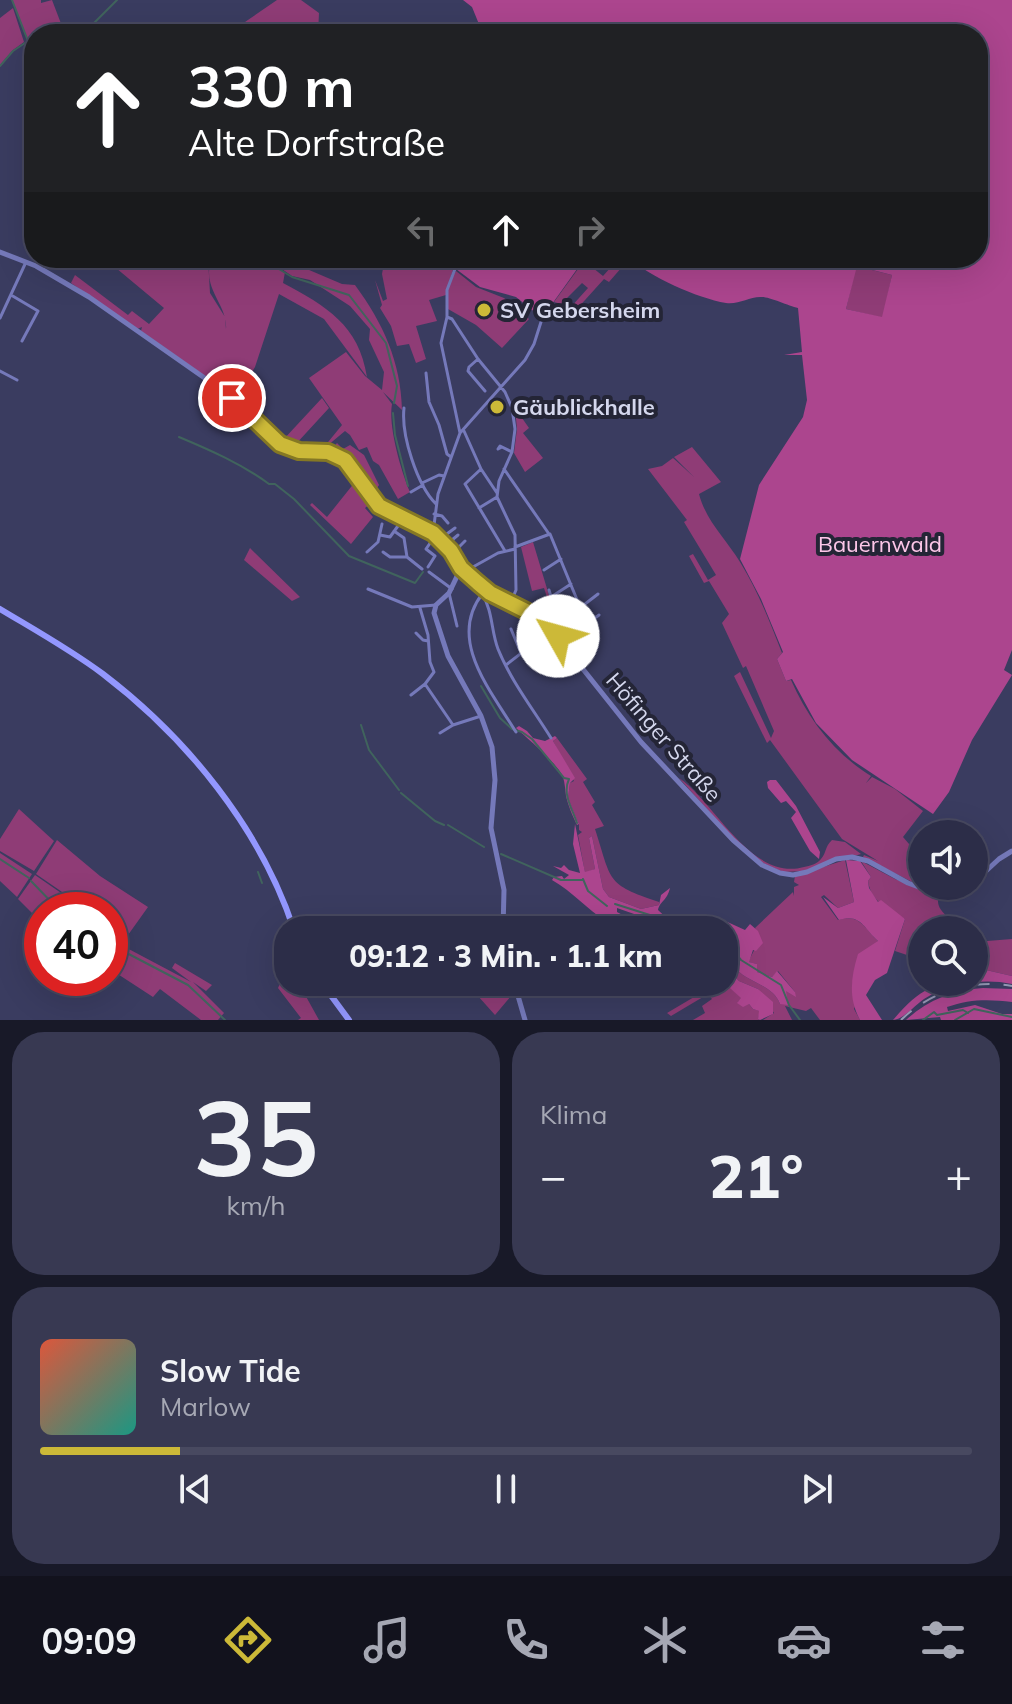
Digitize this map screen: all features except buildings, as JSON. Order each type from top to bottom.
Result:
[{"type":"main road","points":[[0,609],[101,672],[171,734],[212,782],[251,838],[282,893],[289,916]]},
{"type":"main road","points":[[331,996],[349,1020]]},
{"type":"street","points":[[0,252],[24,261]]},
{"type":"street","points":[[0,318],[24,266]]},
{"type":"street","points":[[38,268],[74,287],[226,393],[277,442],[295,450],[325,451],[337,455],[351,465],[376,503],[436,536]]},
{"type":"street","points":[[455,269],[447,290],[447,317],[441,343],[462,432],[514,529],[517,585],[511,602]]},
{"type":"street","points":[[11,295],[38,311],[22,341]]},
{"type":"street","points":[[447,317],[452,319],[478,359],[509,397],[515,418],[512,452],[497,495],[478,508]]},
{"type":"street","points":[[436,536],[436,504],[462,432],[530,353],[541,322]]},
{"type":"street","points":[[478,359],[468,371],[485,391]]},
{"type":"street","points":[[0,371],[17,380]]},
{"type":"street","points":[[426,373],[429,402],[438,422],[435,424],[451,457]]},
{"type":"street","points":[[404,408],[405,435],[423,484],[436,504]]},
{"type":"street","points":[[502,447],[512,452]]},
{"type":"street","points":[[481,469],[465,483],[505,551]]},
{"type":"street","points":[[504,469],[550,534],[578,609],[587,624]]},
{"type":"street","points":[[411,492],[439,475],[445,476]]},
{"type":"street","points":[[434,514],[442,516],[448,523]]},
{"type":"street","points":[[380,535],[389,537],[403,518]]},
{"type":"street","points":[[367,552],[376,545],[382,524]]},
{"type":"street","points":[[455,528],[436,536],[426,549],[435,556],[428,570],[451,591],[457,626]]},
{"type":"street","points":[[394,531],[404,538],[407,557]]},
{"type":"street","points":[[368,589],[406,605],[420,608],[436,605],[451,591],[463,570],[550,534]]},
{"type":"street","points":[[445,545],[458,535]]},
{"type":"street","name":"Höfinger Straße","points":[[436,536],[484,592],[511,602],[551,629],[641,742],[749,854],[771,870],[786,874],[807,872],[852,857],[860,858],[908,883]]},
{"type":"street","points":[[452,540],[460,553],[455,558]]},
{"type":"street","points":[[458,548],[465,541]]},
{"type":"street","points":[[383,552],[390,557],[407,557],[422,569]]},
{"type":"street","points":[[544,570],[561,559]]},
{"type":"street","points":[[551,597],[571,584]]},
{"type":"street","points":[[549,590],[561,622],[578,640]]},
{"type":"street","points":[[484,592],[494,636],[506,665],[551,738]]},
{"type":"street","points":[[484,592],[473,606],[469,618],[471,646],[488,689],[515,730]]},
{"type":"street","points":[[506,665],[598,594]]},
{"type":"street","points":[[436,605],[436,620],[448,656],[481,716],[494,761],[491,828],[504,890],[503,916]]},
{"type":"street","points":[[411,695],[434,672],[420,608]]},
{"type":"street","points":[[574,634],[599,615]]},
{"type":"street","points":[[511,629],[521,653]]},
{"type":"street","points":[[416,633],[428,641]]},
{"type":"street","points":[[425,684],[453,725]]},
{"type":"street","points":[[440,733],[453,725],[481,716]]},
{"type":"street","points":[[988,869],[1012,851]]},
{"type":"street","points":[[518,996],[525,1020]]},
{"type":"shaded area","points":[[12,0],[41,0],[41,3],[52,0],[61,24],[24,24],[24,30]]},
{"type":"shaded area","points":[[277,0],[301,0],[319,13],[318,24],[245,22]]},
{"type":"shaded area","points":[[13,8],[24,42],[0,65],[0,18]]},
{"type":"shaded area","points":[[116,268],[209,268],[209,276],[209,268],[276,268],[285,272],[283,283],[326,309],[348,330],[357,344],[367,377],[324,319],[279,294],[255,367],[236,398],[270,432],[286,442],[294,446],[283,440],[322,398],[329,408],[295,445],[324,447],[342,425],[309,378],[346,352],[365,376],[382,390],[384,372],[369,340],[370,329],[350,306],[310,280],[292,276],[280,268],[304,268],[342,284],[355,285],[382,329],[394,359],[402,410],[383,392],[392,404],[399,461],[410,492],[398,499],[367,447],[359,450],[345,431],[326,450],[295,449],[279,442],[228,393],[233,395],[220,382],[219,374],[218,381],[225,390],[141,331],[142,327],[137,329],[71,283],[75,275],[128,315],[132,311],[149,324],[164,308]],"holes":[[[209,279],[224,316],[210,293]]]},
{"type":"shaded area","points":[[383,268],[454,268],[449,282],[456,271],[476,287],[504,298],[529,319],[502,348],[476,325],[448,309],[446,295],[429,300],[437,321],[416,326],[426,359],[416,363],[409,344],[397,346],[391,326],[380,308],[382,305],[375,280],[383,301],[387,299]]},
{"type":"shaded area","points":[[579,268],[593,268],[603,276],[610,268],[621,268],[609,282],[604,279],[576,310],[570,308],[588,288],[582,283],[561,304],[554,302]]},
{"type":"shaded area","points":[[856,268],[892,275],[883,318],[846,309]]},
{"type":"shaded area","points":[[515,408],[529,428],[523,433],[543,458],[525,472],[514,453],[517,429]]},
{"type":"shaded area","points":[[337,443],[343,449],[350,445],[364,455],[379,485],[372,495],[355,467],[333,452]]},
{"type":"shaded area","points":[[692,447],[721,482],[699,494],[702,504],[758,595],[782,653],[777,659],[786,681],[791,680],[814,721],[845,757],[871,776],[866,783],[872,777],[895,789],[923,811],[916,820],[908,820],[908,830],[903,837],[908,843],[908,880],[863,857],[878,861],[842,839],[770,740],[767,743],[734,676],[740,672],[771,738],[774,731],[746,666],[743,668],[722,623],[729,614],[709,581],[704,583],[689,556],[693,554],[708,580],[716,575],[684,522],[687,520],[648,469],[662,466],[673,458],[694,477],[674,457]]},
{"type":"shaded area","points":[[329,455],[349,470],[372,502],[365,508],[373,517],[351,544],[310,505],[312,503],[327,517],[355,482],[346,468]]},
{"type":"shaded area","points":[[533,542],[549,603],[544,588],[532,591],[521,547]]},
{"type":"shaded area","points":[[250,548],[300,597],[292,601],[244,560]]},
{"type":"shaded area","points":[[557,738],[587,779],[583,782],[604,826],[595,829],[608,870],[620,885],[659,902],[659,905],[641,909],[609,897],[603,889],[592,836],[589,838],[595,869],[585,873],[578,835],[582,832],[568,798],[570,783],[574,781],[553,741]]},
{"type":"shaded area","points":[[679,778],[693,789],[735,837],[767,863],[785,868],[811,865],[821,859],[832,840],[845,842],[861,854],[803,871],[783,872],[763,863],[734,839]]},
{"type":"shaded area","points":[[19,809],[54,841],[34,871],[0,851],[0,839]]},
{"type":"shaded area","points":[[57,840],[125,892],[62,892],[36,874]]},
{"type":"shaded area","points":[[0,853],[32,874],[17,897],[0,881]]},
{"type":"shaded area","points":[[845,860],[854,902],[838,908],[824,895],[821,897],[838,920],[857,920],[878,941],[854,1009],[860,1020],[820,1020],[811,1008],[806,1011],[785,1006],[792,1020],[763,1020],[774,1013],[758,989],[738,980],[738,971],[772,992],[780,1004],[786,990],[795,992],[778,971],[772,977],[757,972],[757,964],[748,962],[760,939],[755,928],[793,892],[794,896],[794,887],[799,885],[794,882],[795,876]]},
{"type":"shaded area","points":[[861,861],[908,884],[908,900],[938,900],[948,916],[908,916],[908,955],[895,951],[905,919],[877,900],[868,881],[871,877]]},
{"type":"shaded area","points":[[35,875],[60,892],[24,892],[24,905],[18,899]]},
{"type":"shaded area","points":[[128,894],[148,907],[128,935]]},
{"type":"shaded area","points":[[1012,939],[1012,976],[988,970],[988,941]]},
{"type":"shaded area","points":[[128,949],[191,982],[172,968],[175,963],[212,985],[206,991],[193,982],[224,1013],[218,1020],[201,1020],[160,989],[153,997],[128,981]]},
{"type":"shaded area","points":[[738,995],[742,998],[738,1002],[760,1011],[760,1020],[693,1020],[705,1013],[702,1006],[712,999],[710,996]]},
{"type":"shaded area","points":[[284,996],[306,996],[319,1020],[298,1020],[301,1018]]},
{"type":"shaded area","points":[[478,996],[511,996],[495,1015]]},
{"type":"shaded area","points":[[696,996],[705,996],[671,1016],[667,1013]]},
{"type":"green space","name":"Bauernwald","points":[[463,0],[1012,0],[1012,650],[1004,670],[1012,675],[972,740],[949,792],[933,814],[852,760],[816,723],[792,679],[786,681],[777,659],[783,652],[740,559],[759,485],[803,417],[807,400],[802,355],[784,355],[802,352],[798,308],[762,297],[731,303],[714,300],[688,292],[643,268],[856,268],[846,309],[882,317],[892,275],[865,268],[988,268],[988,24],[479,24],[472,7]]},
{"type":"green space","points":[[578,268],[542,318],[516,297],[480,287],[456,269]]},
{"type":"green space","points":[[519,726],[533,738],[545,741],[555,736],[557,738],[553,741],[575,778],[570,783],[568,798],[579,824],[569,807],[560,772],[516,728]]},
{"type":"green space","points":[[776,780],[796,806],[820,852],[819,859],[810,851],[791,818],[796,812],[786,801],[781,803],[768,788],[767,782]]},
{"type":"green space","points":[[575,824],[585,872],[595,869],[589,838],[592,836],[603,889],[609,897],[641,909],[659,905],[661,895],[670,888],[658,910],[664,916],[640,916],[617,908],[617,912],[625,916],[599,916],[552,880],[562,876],[564,879],[569,875],[553,866],[561,868],[564,865],[580,873],[573,844]]},
{"type":"green space","points":[[846,860],[860,861],[871,877],[869,888],[878,902],[881,900],[905,919],[887,973],[875,980],[866,995],[882,1020],[860,1020],[852,996],[852,979],[858,954],[878,941],[857,920],[839,920],[823,897],[838,908],[854,902]]},
{"type":"green space","points":[[750,924],[758,931],[763,943],[756,951],[753,950],[749,962],[757,964],[757,972],[772,977],[777,971],[796,997],[786,991],[788,1005],[780,1004],[772,992],[738,971],[738,927],[745,930]]},
{"type":"green space","points":[[988,970],[1012,976],[1012,984],[988,982]]},
{"type":"green space","points":[[738,980],[758,989],[773,1002],[773,1014],[758,1019],[759,1011],[749,1004],[743,1007],[737,1003],[741,998],[738,995]]},
{"type":"green space","points":[[988,988],[1012,989],[1012,1002],[971,1001],[947,1007],[948,1011],[975,1005],[1012,1014],[1012,1020],[941,1020],[940,1017],[906,1020],[942,997],[988,996]]},
{"type":"green space","points":[[917,996],[930,996],[893,1020]]},
{"type":"waterway","points":[[12,0],[24,31]]},
{"type":"waterway","points":[[93,24],[117,0]]},
{"type":"waterway","points":[[0,66],[24,44]]},
{"type":"waterway","points":[[277,268],[292,277],[349,295],[386,343],[397,386],[394,403]]},
{"type":"waterway","points":[[393,413],[395,435],[408,486]]},
{"type":"waterway","points":[[179,437],[237,464],[269,484],[275,484],[294,499],[349,556],[415,583],[423,572]]},
{"type":"waterway","points":[[481,686],[500,718],[512,729],[532,739],[564,778],[569,779],[567,796],[577,823]]},
{"type":"waterway","points":[[361,725],[369,750],[399,790]]},
{"type":"waterway","points":[[401,793],[444,825]]},
{"type":"waterway","points":[[448,825],[484,847]]},
{"type":"waterway","points":[[501,854],[561,880],[583,880]]},
{"type":"waterway","points":[[0,859],[29,878]]},
{"type":"waterway","points":[[258,872],[262,883]]},
{"type":"waterway","points":[[583,879],[588,891],[607,906]]},
{"type":"waterway","points":[[31,881],[42,892]]},
{"type":"waterway","points":[[615,904],[653,916]]},
{"type":"waterway","points":[[128,954],[188,985],[225,1020]]},
{"type":"waterway","points":[[738,956],[781,985],[789,1005],[800,1020]]},
{"type":"waterway","points":[[955,1020],[974,1009],[1012,1017]]},
{"type":"waterway","points":[[923,1020],[934,1012],[937,1015],[963,1010],[968,1013]]},
{"type":"railway","points":[[901,1020],[925,1001],[952,990],[982,984],[1012,986]]},
{"type":"place","name":"SV Gebersheim","points":[[484,310]]},
{"type":"place","name":"Gäublickhalle","points":[[497,407]]},
{"type":"route","points":[[232,398],[280,444],[299,451],[328,452],[345,460],[379,506],[433,533],[451,551],[461,568],[490,593],[526,611],[558,636]]}]
